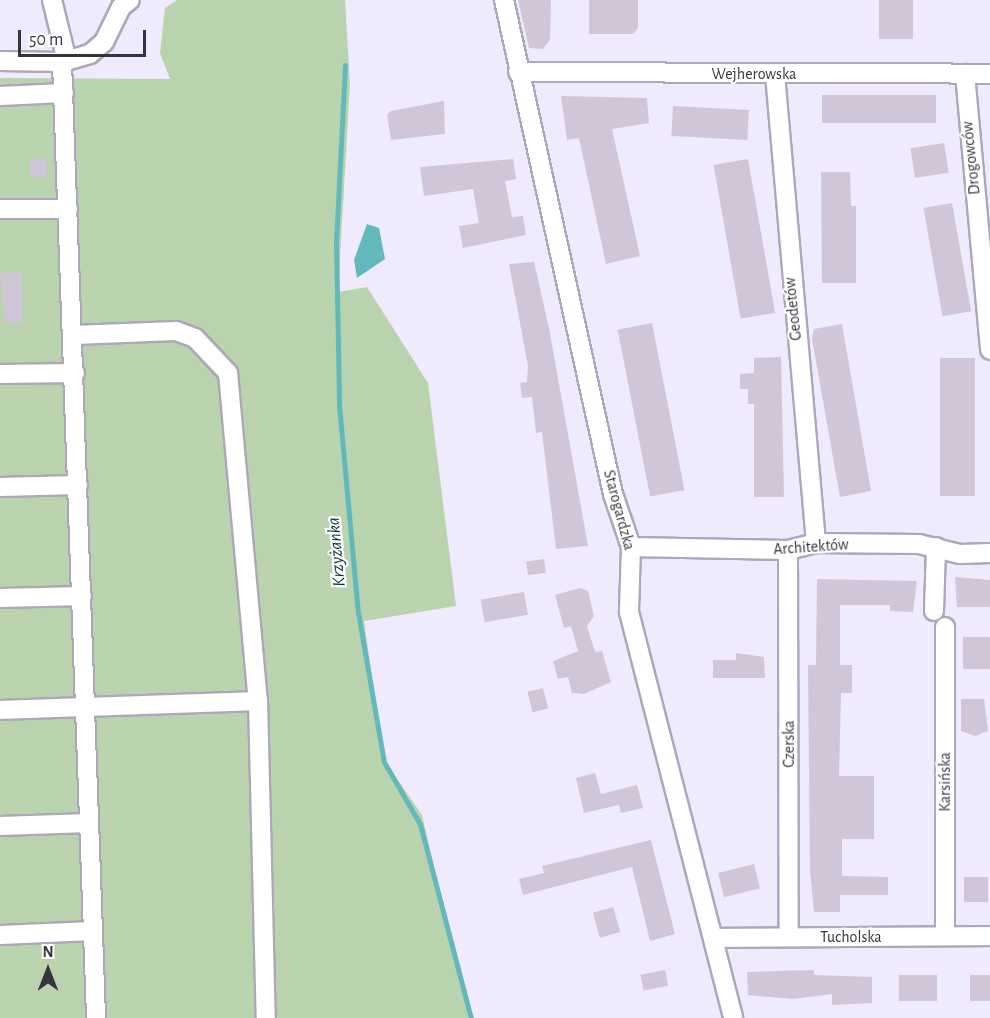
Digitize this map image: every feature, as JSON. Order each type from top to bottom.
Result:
[{"type":"street","points":[[52,0],[65,61],[64,93],[96,1018]]},
{"type":"street","points":[[0,61],[65,61],[104,42],[121,7],[130,0]]},
{"type":"street","name":"Starogardzka","points":[[504,0],[518,72],[613,494],[631,547],[628,612],[733,1018]]},
{"type":"street","name":"Wejherowska","points":[[518,72],[990,74]]},
{"type":"street","name":"Geodetów","points":[[775,74],[816,543]]},
{"type":"street","name":"Drogowców","points":[[965,74],[990,350]]},
{"type":"street","points":[[0,96],[64,93]]},
{"type":"street","points":[[0,209],[68,208]]},
{"type":"street","points":[[74,335],[176,331],[195,338],[228,373],[258,701],[266,1018]]},
{"type":"street","points":[[0,374],[75,373]]},
{"type":"street","points":[[0,487],[78,485]]},
{"type":"street","name":"Architektów","points":[[631,547],[788,550],[816,543],[936,547],[960,554],[990,553]]},
{"type":"street","points":[[934,611],[936,547]]},
{"type":"street","name":"Czerska","points":[[788,550],[789,937]]},
{"type":"street","points":[[0,598],[82,596]]},
{"type":"street","name":"Karsińska","points":[[945,627],[945,936]]},
{"type":"street","points":[[0,710],[258,701]]},
{"type":"street","points":[[0,826],[89,823]]},
{"type":"street","points":[[0,935],[93,931]]},
{"type":"street","name":"Tucholska","points":[[713,938],[990,936]]},
{"type":"shaded area","points":[[177,0],[345,0],[350,84],[338,292],[367,287],[428,383],[456,606],[364,621],[384,760],[422,815],[469,1018],[0,1018],[0,78],[170,79],[160,53],[165,8]]},
{"type":"shaded area","points":[[367,224],[379,228],[385,259],[357,278],[354,260]]},
{"type":"building","points":[[518,0],[551,0],[550,40],[543,49],[529,48]]},
{"type":"building","points":[[589,0],[638,0],[638,28],[633,34],[589,34]]},
{"type":"building","points":[[879,0],[913,0],[913,39],[879,39]]},
{"type":"building","points":[[822,95],[936,95],[936,123],[822,123]]},
{"type":"building","points":[[561,96],[647,98],[649,123],[612,129],[640,256],[606,264],[579,138],[567,140]]},
{"type":"building","points":[[444,101],[445,134],[391,140],[387,115],[391,111]]},
{"type":"building","points":[[673,106],[749,110],[747,140],[671,136]]},
{"type":"building","points":[[944,143],[949,173],[915,178],[910,148]]},
{"type":"building","points":[[30,159],[47,159],[47,177],[30,177]]},
{"type":"building","points":[[513,159],[516,179],[505,181],[512,217],[523,216],[526,235],[463,248],[459,226],[479,223],[473,189],[424,196],[420,167]]},
{"type":"building","points":[[748,159],[775,313],[741,319],[714,165]]},
{"type":"building","points":[[821,172],[850,172],[851,206],[856,206],[856,283],[822,283]]},
{"type":"building","points":[[952,203],[971,311],[943,316],[923,208]]},
{"type":"building","points":[[534,262],[549,328],[588,546],[556,549],[542,432],[536,433],[532,397],[522,398],[520,383],[527,382],[528,366],[509,264]]},
{"type":"building","points":[[21,272],[22,322],[5,323],[0,273]]},
{"type":"building","points":[[652,323],[684,490],[650,497],[618,330]]},
{"type":"building","points":[[842,324],[871,491],[840,497],[812,339],[814,329]]},
{"type":"building","points":[[781,357],[784,497],[754,497],[754,404],[748,404],[748,389],[740,389],[740,374],[754,373],[754,358]]},
{"type":"building","points":[[940,358],[975,358],[975,496],[940,496]]},
{"type":"building","points":[[544,559],[546,573],[528,575],[526,562]]},
{"type":"building","points":[[955,577],[990,580],[990,607],[957,607]]},
{"type":"building","points":[[817,579],[917,581],[913,612],[890,611],[890,605],[840,605],[840,665],[852,665],[852,693],[841,693],[839,776],[874,776],[874,839],[842,839],[842,876],[888,877],[888,895],[840,895],[840,912],[814,912],[810,871],[808,665],[816,665]]},
{"type":"building","points":[[580,588],[588,591],[594,616],[587,626],[595,652],[602,651],[611,682],[584,694],[572,693],[568,677],[558,679],[553,661],[578,651],[571,626],[564,628],[555,595]]},
{"type":"building","points":[[524,592],[528,615],[485,622],[481,600]]},
{"type":"building","points":[[963,637],[990,637],[990,669],[963,669]]},
{"type":"building","points":[[736,653],[764,657],[765,678],[713,678],[713,660],[736,660]]},
{"type":"building","points":[[543,688],[548,708],[533,712],[527,692]]},
{"type":"building","points":[[961,699],[984,699],[988,731],[975,736],[961,731]]},
{"type":"building","points":[[595,773],[601,794],[637,785],[643,808],[621,813],[619,805],[584,813],[576,778]]},
{"type":"building","points":[[651,840],[675,934],[650,941],[632,867],[523,895],[519,879],[544,873],[542,866]]},
{"type":"building","points":[[754,864],[760,888],[724,897],[718,873]]},
{"type":"building","points":[[964,877],[988,877],[988,902],[964,902]]},
{"type":"building","points":[[613,907],[620,932],[600,938],[593,913]]},
{"type":"building","points":[[665,970],[668,986],[644,990],[640,975]]},
{"type":"building","points":[[814,970],[814,975],[872,977],[872,1003],[832,1005],[832,994],[793,999],[748,995],[747,972]]},
{"type":"building","points":[[899,975],[937,975],[937,1001],[899,1001]]},
{"type":"building","points":[[970,975],[990,975],[990,1001],[970,1001]]},
{"type":"waterway","name":"Krzyżanka","points":[[345,65],[336,242],[339,405],[358,612],[384,762],[420,824],[471,1018]]}]
